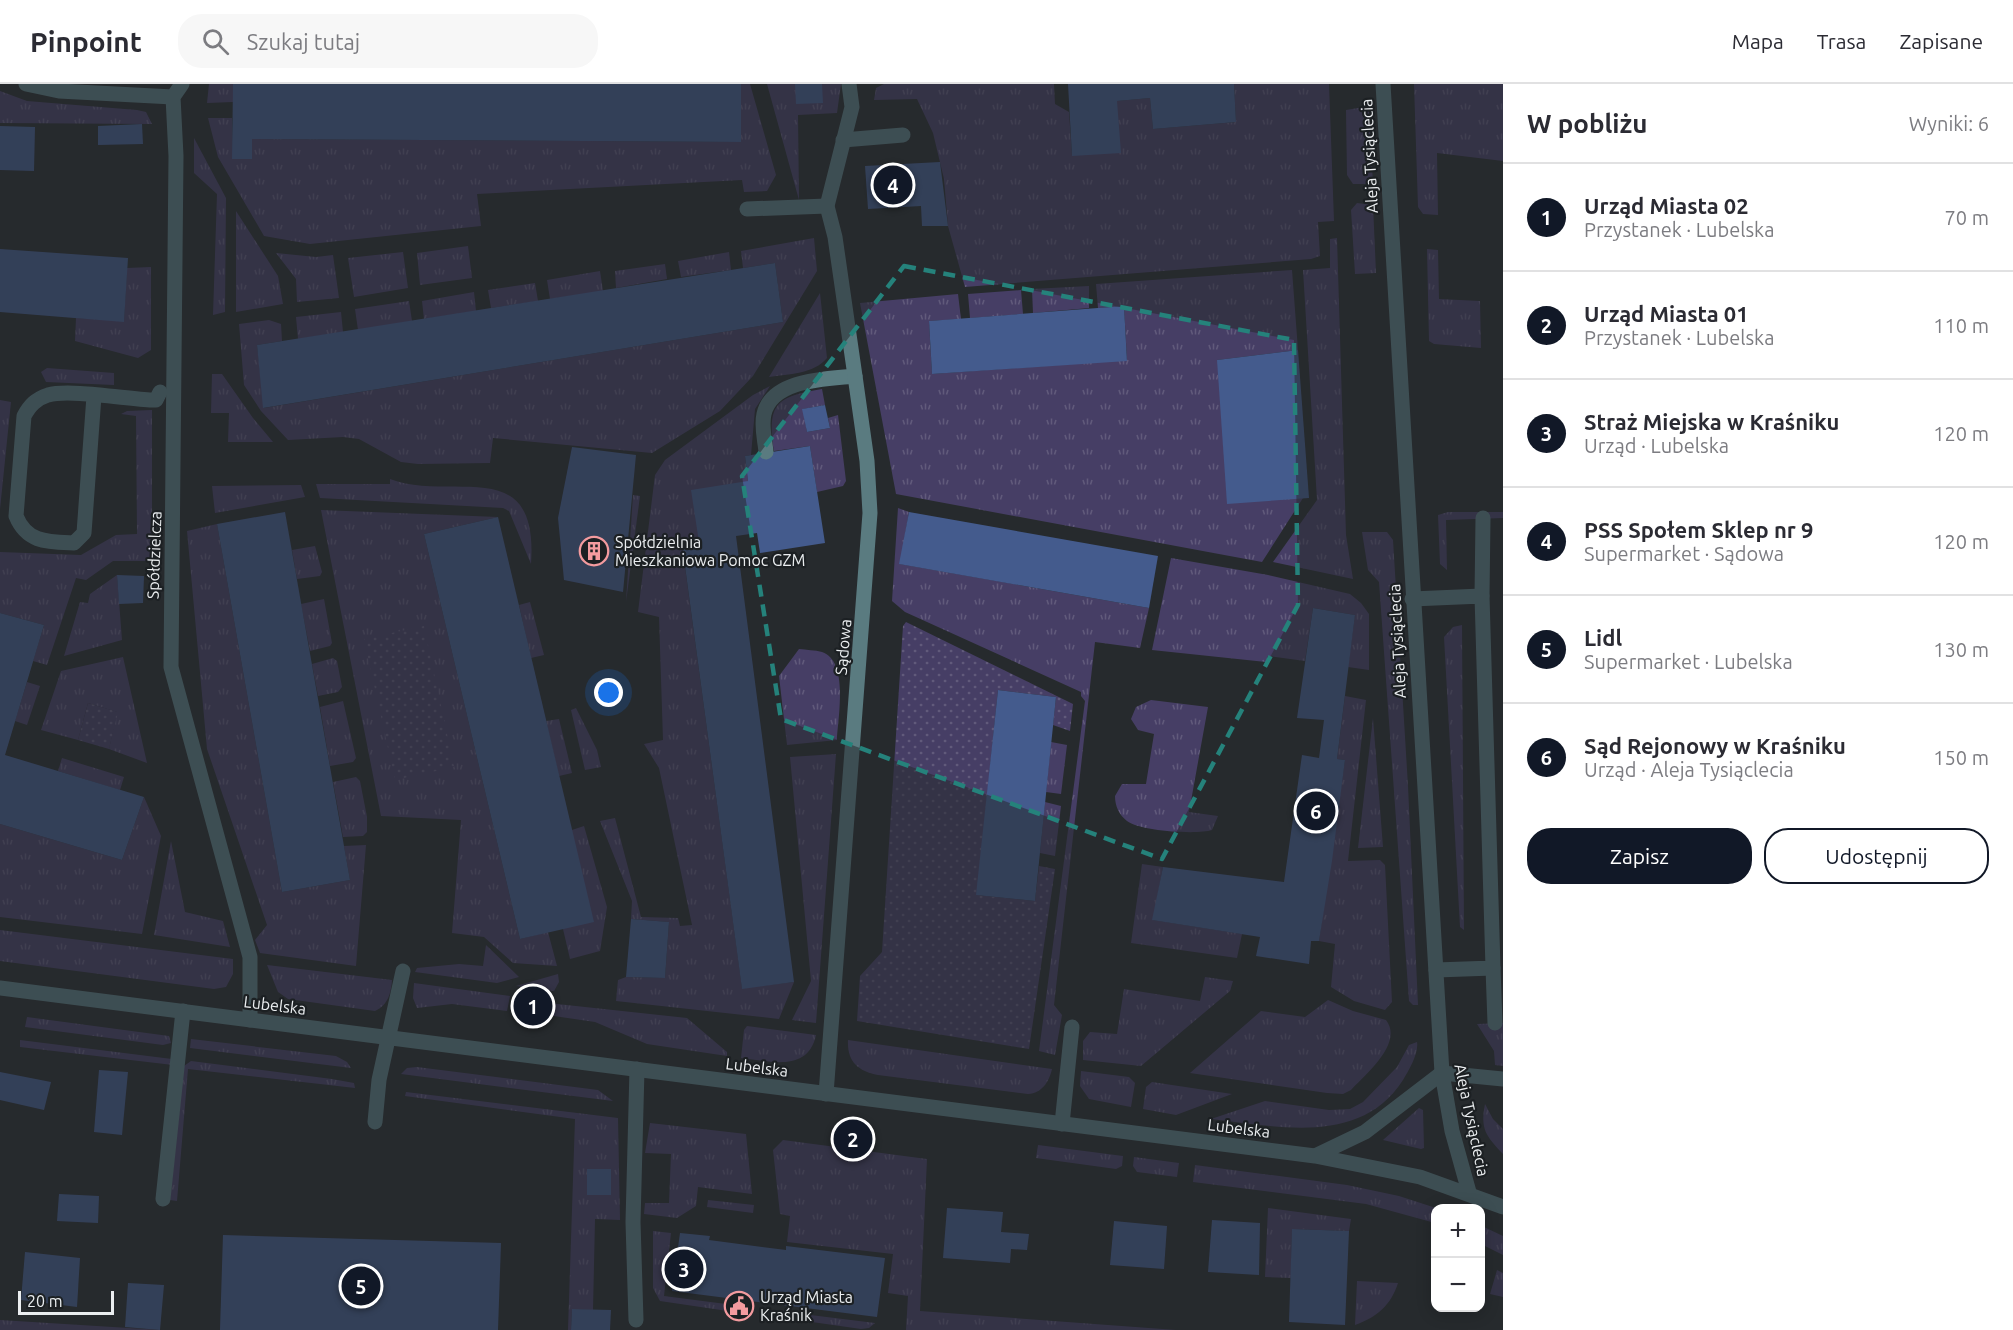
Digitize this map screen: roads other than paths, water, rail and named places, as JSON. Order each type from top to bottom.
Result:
[{"type":"street","points":[[26,84],[59,92],[178,90]]},
{"type":"street","points":[[747,209],[827,206],[852,107],[849,84]]},
{"type":"street","name":"Aleja Tysiąclecia","points":[[1383,84],[1442,1073],[1452,1131],[1469,1192]]},
{"type":"street","name":"Spółdzielcza","points":[[178,90],[171,668],[250,957],[250,1020]]},
{"type":"street","points":[[843,140],[903,135]]},
{"type":"street","name":"Sądowa","points":[[826,1094],[870,513],[867,461],[834,237],[827,206]]},
{"type":"street","points":[[766,453],[764,414],[770,401],[780,392],[802,384],[855,376]]},
{"type":"street","points":[[94,396],[84,533],[74,543],[38,540],[24,530],[16,516],[24,416],[31,404],[50,394],[94,396],[156,400],[160,392]]},
{"type":"street","points":[[1483,518],[1482,596],[1495,1023]]},
{"type":"street","points":[[1412,599],[1482,596]]},
{"type":"street","points":[[1436,970],[1493,968]]},
{"type":"street","points":[[375,1122],[379,1080],[403,971]]},
{"type":"street","name":"Lubelska","points":[[0,988],[1315,1156],[1409,1174],[1469,1192],[1503,1207]]},
{"type":"street","points":[[163,1199],[183,1011]]},
{"type":"street","points":[[1062,1124],[1072,1027]]},
{"type":"street","points":[[636,1320],[633,1222],[637,1069]]},
{"type":"street","points":[[1315,1156],[1365,1132],[1442,1073],[1503,1079]]},
{"type":"place","name":"PSS Społem Sklep nr 9","points":[[893,185]]},
{"type":"place","name":"Spółdzielnia Mieszkaniowa Pomoc GZM","points":[[594,551]]},
{"type":"place","name":"Sąd Rejonowy w Kraśniku","points":[[1316,811]]},
{"type":"place","name":"Urząd Miasta 02","points":[[533,1006]]},
{"type":"place","name":"Urząd Miasta 01","points":[[853,1139]]},
{"type":"place","name":"Straż Miejska w Kraśniku","points":[[684,1269]]},
{"type":"place","name":"Lidl","points":[[361,1286]]},
{"type":"place","name":"Urząd Miasta Kraśnik","points":[[739,1306]]}]
